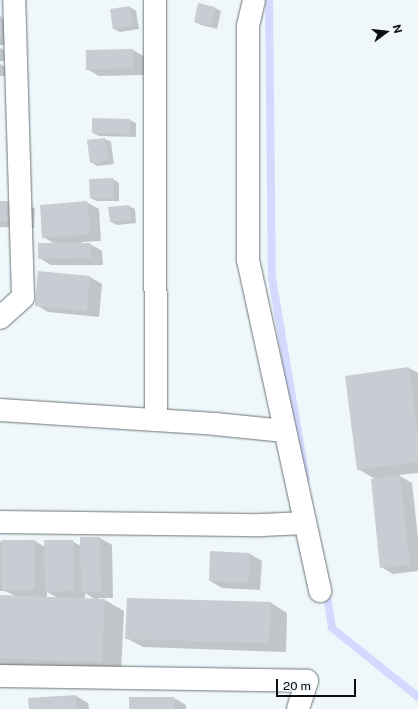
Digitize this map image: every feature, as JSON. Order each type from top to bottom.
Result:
[{"type":"street","points":[[0,318],[23,297],[14,0]]},
{"type":"street","points":[[155,0],[156,420]]},
{"type":"street","points":[[254,0],[248,27],[248,260],[320,591]]},
{"type":"street","points":[[0,410],[156,420],[285,431]]},
{"type":"street","points":[[0,522],[262,525],[305,523]]},
{"type":"street","points":[[0,676],[308,681],[298,709]]},
{"type":"building","points":[[198,3],[215,7],[211,26],[194,22]]},
{"type":"building","points":[[130,6],[133,26],[113,29],[110,9]]},
{"type":"building","points":[[1,16],[1,38],[0,38]]},
{"type":"building","points":[[133,49],[134,68],[86,70],[86,50]]},
{"type":"building","points":[[92,118],[130,119],[130,134],[92,133]]},
{"type":"building","points":[[105,138],[108,160],[90,163],[87,140]]},
{"type":"building","points":[[113,178],[114,198],[90,198],[89,179]]},
{"type":"building","points":[[0,201],[23,201],[23,221],[0,221]]},
{"type":"building","points":[[87,201],[90,234],[42,238],[40,205]]},
{"type":"building","points":[[129,205],[131,220],[110,222],[108,207]]},
{"type":"building","points":[[38,243],[90,243],[91,258],[38,259]]},
{"type":"building","points":[[38,271],[90,276],[87,311],[35,306]]},
{"type":"building","points":[[409,367],[418,435],[418,462],[357,470],[345,376]]},
{"type":"building","points":[[400,475],[410,565],[380,568],[371,479]]},
{"type":"building","points":[[80,537],[100,537],[101,592],[81,592]]},
{"type":"building","points":[[2,540],[35,540],[35,590],[2,590]]},
{"type":"building","points":[[44,540],[73,540],[73,591],[45,592]]},
{"type":"building","points":[[210,551],[250,553],[248,583],[209,581]]},
{"type":"building","points":[[0,595],[105,599],[102,662],[0,658]]},
{"type":"building","points":[[127,598],[271,602],[269,643],[125,639]]},
{"type":"building","points":[[76,695],[77,709],[29,709],[28,698]]},
{"type":"building","points":[[129,697],[174,697],[174,709],[129,709]]},
{"type":"waterway","points":[[269,0],[272,278],[306,478]]},
{"type":"waterway","points":[[326,590],[332,628],[418,697]]}]
